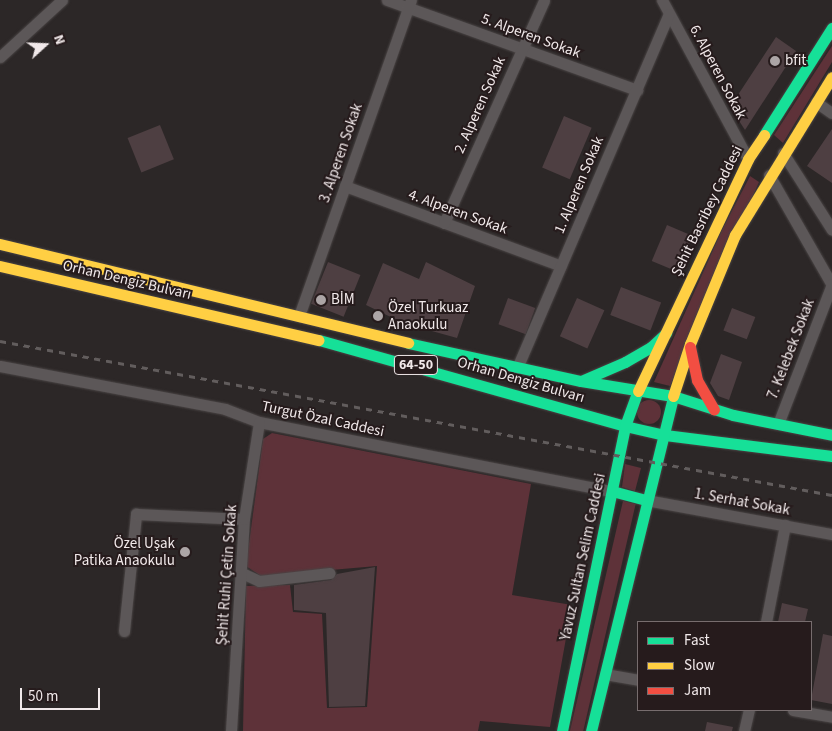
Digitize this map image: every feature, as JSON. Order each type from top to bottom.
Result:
[{"type":"main road","name":"Şehit Basribey Caddesi","points":[[674,396],[690,344],[735,235],[758,167],[761,138],[832,28]]},
{"type":"main road","name":"Şehit Basribey Caddesi","points":[[638,390],[666,333],[758,167],[783,153],[832,77]]},
{"type":"main road","points":[[761,138],[783,153]]},
{"type":"main road","name":"Orhan Dengiz Bulvarı","points":[[0,244],[517,368],[580,381],[674,396],[714,409],[832,435]]},
{"type":"main road","name":"Orhan Dengiz Bulvarı","points":[[0,266],[310,338],[423,367],[625,426],[665,435],[832,456]]},
{"type":"main road","points":[[580,381],[651,347],[666,333]]},
{"type":"main road","points":[[690,344],[697,380],[714,409]]},
{"type":"main road","name":"Yavuz Sultan Selim Caddesi","points":[[562,731],[625,426],[638,390]]},
{"type":"main road","points":[[591,731],[646,500],[674,396]]},
{"type":"main road","points":[[612,491],[646,500]]},
{"type":"street","points":[[0,56],[62,0]]},
{"type":"street","name":"5. Alperen Sokak","points":[[387,0],[409,4],[522,49],[637,90]]},
{"type":"street","name":"2. Alperen Sokak","points":[[444,223],[544,0]]},
{"type":"street","name":"6. Alperen Sokak","points":[[662,0],[758,167],[832,284]]},
{"type":"street","name":"3. Alperen Sokak","points":[[299,316],[409,4]]},
{"type":"street","name":"1. Alperen Sokak","points":[[517,368],[669,14]]},
{"type":"street","points":[[816,102],[832,113]]},
{"type":"street","points":[[783,153],[832,230]]},
{"type":"street","name":"4. Alperen Sokak","points":[[345,186],[561,266]]},
{"type":"street","name":"7. Kelebek Sokak","points":[[778,424],[832,284]]},
{"type":"street","name":"Turgut Özal Caddesi","points":[[0,366],[225,409],[258,422],[612,491]]},
{"type":"street","name":"Şehit Ruhi Çetin Sokak","points":[[231,731],[244,519],[258,422]]},
{"type":"street","name":"1. Serhat Sokak","points":[[646,500],[832,534]]},
{"type":"street","points":[[124,632],[136,514],[244,519]]},
{"type":"street","points":[[766,621],[785,525]]},
{"type":"street","points":[[242,573],[259,581],[330,573]]},
{"type":"street","points":[[605,674],[637,680]]},
{"type":"street","points":[[744,731],[749,711]]},
{"type":"street","points":[[799,711],[832,717]]},
{"type":"shaded area","points":[[832,46],[832,62],[783,143],[774,135]]},
{"type":"shaded area","points":[[750,176],[759,182],[670,386],[654,382],[722,230]]},
{"type":"shaded area","points":[[649,400],[654,401],[660,407],[660,417],[654,423],[649,424],[644,423],[638,417],[637,412],[638,407],[644,401]]},
{"type":"shaded area","points":[[272,433],[531,484],[512,595],[572,605],[550,727],[480,721],[478,731],[243,731],[246,586],[290,585],[293,612],[322,614],[327,708],[367,707],[377,566],[261,576],[246,566],[263,439]]},
{"type":"shaded area","points":[[625,464],[641,468],[635,491],[622,487]]},
{"type":"shaded area","points":[[623,501],[636,504],[583,731],[570,731]]},
{"type":"building","points":[[776,37],[796,51],[745,130],[730,107]]},
{"type":"building","points":[[564,116],[592,128],[570,179],[542,168]]},
{"type":"building","points":[[160,125],[174,159],[141,172],[128,138]]},
{"type":"building","points":[[832,129],[832,183],[807,166]]},
{"type":"building","points":[[667,225],[693,236],[678,272],[652,261]]},
{"type":"building","points":[[328,262],[360,275],[344,317],[311,304]]},
{"type":"building","points":[[426,262],[475,286],[457,338],[403,323],[366,305],[383,263],[419,279]]},
{"type":"building","points":[[621,287],[661,302],[650,330],[610,315]]},
{"type":"building","points":[[508,298],[535,308],[526,334],[498,324]]},
{"type":"building","points":[[577,298],[604,310],[587,349],[560,336]]},
{"type":"building","points":[[732,308],[755,317],[747,339],[723,330]]},
{"type":"building","points":[[721,354],[742,362],[729,400],[718,396],[710,383]]},
{"type":"building","points":[[375,567],[365,706],[329,707],[326,613],[294,610],[294,585],[331,580],[337,574]]},
{"type":"building","points":[[782,603],[808,609],[805,621],[778,621]]},
{"type":"building","points":[[823,634],[832,636],[832,704],[812,700]]},
{"type":"building","points":[[707,722],[733,727],[732,731],[705,731]]},
{"type":"railway","points":[[0,341],[832,495]]},
{"type":"traffic: fast","points":[[764,135],[832,28]]},
{"type":"traffic: fast","points":[[581,381],[625,362],[651,347],[666,333]]},
{"type":"traffic: fast","points":[[319,340],[625,426],[665,435],[832,456]]},
{"type":"traffic: fast","points":[[408,343],[581,381],[673,396],[733,415],[832,435]]},
{"type":"traffic: fast","points":[[562,731],[625,426],[638,391]]},
{"type":"traffic: fast","points":[[591,731],[673,396]]},
{"type":"traffic: fast","points":[[612,491],[646,500]]},
{"type":"traffic: slow","points":[[673,396],[690,344],[735,235],[832,77]]},
{"type":"traffic: slow","points":[[638,391],[748,159],[764,135]]},
{"type":"traffic: slow","points":[[0,244],[408,343]]},
{"type":"traffic: slow","points":[[0,266],[319,340]]},
{"type":"traffic: jam","points":[[690,347],[697,380],[714,409]]},
{"type":"place","name":"bfit","points":[[775,61]]},
{"type":"place","name":"BİM","points":[[321,300]]},
{"type":"place","name":"Özel Turkuaz Anaokulu","points":[[378,316]]},
{"type":"place","name":"Özel Uşak Patika Anaokulu","points":[[185,552]]}]
